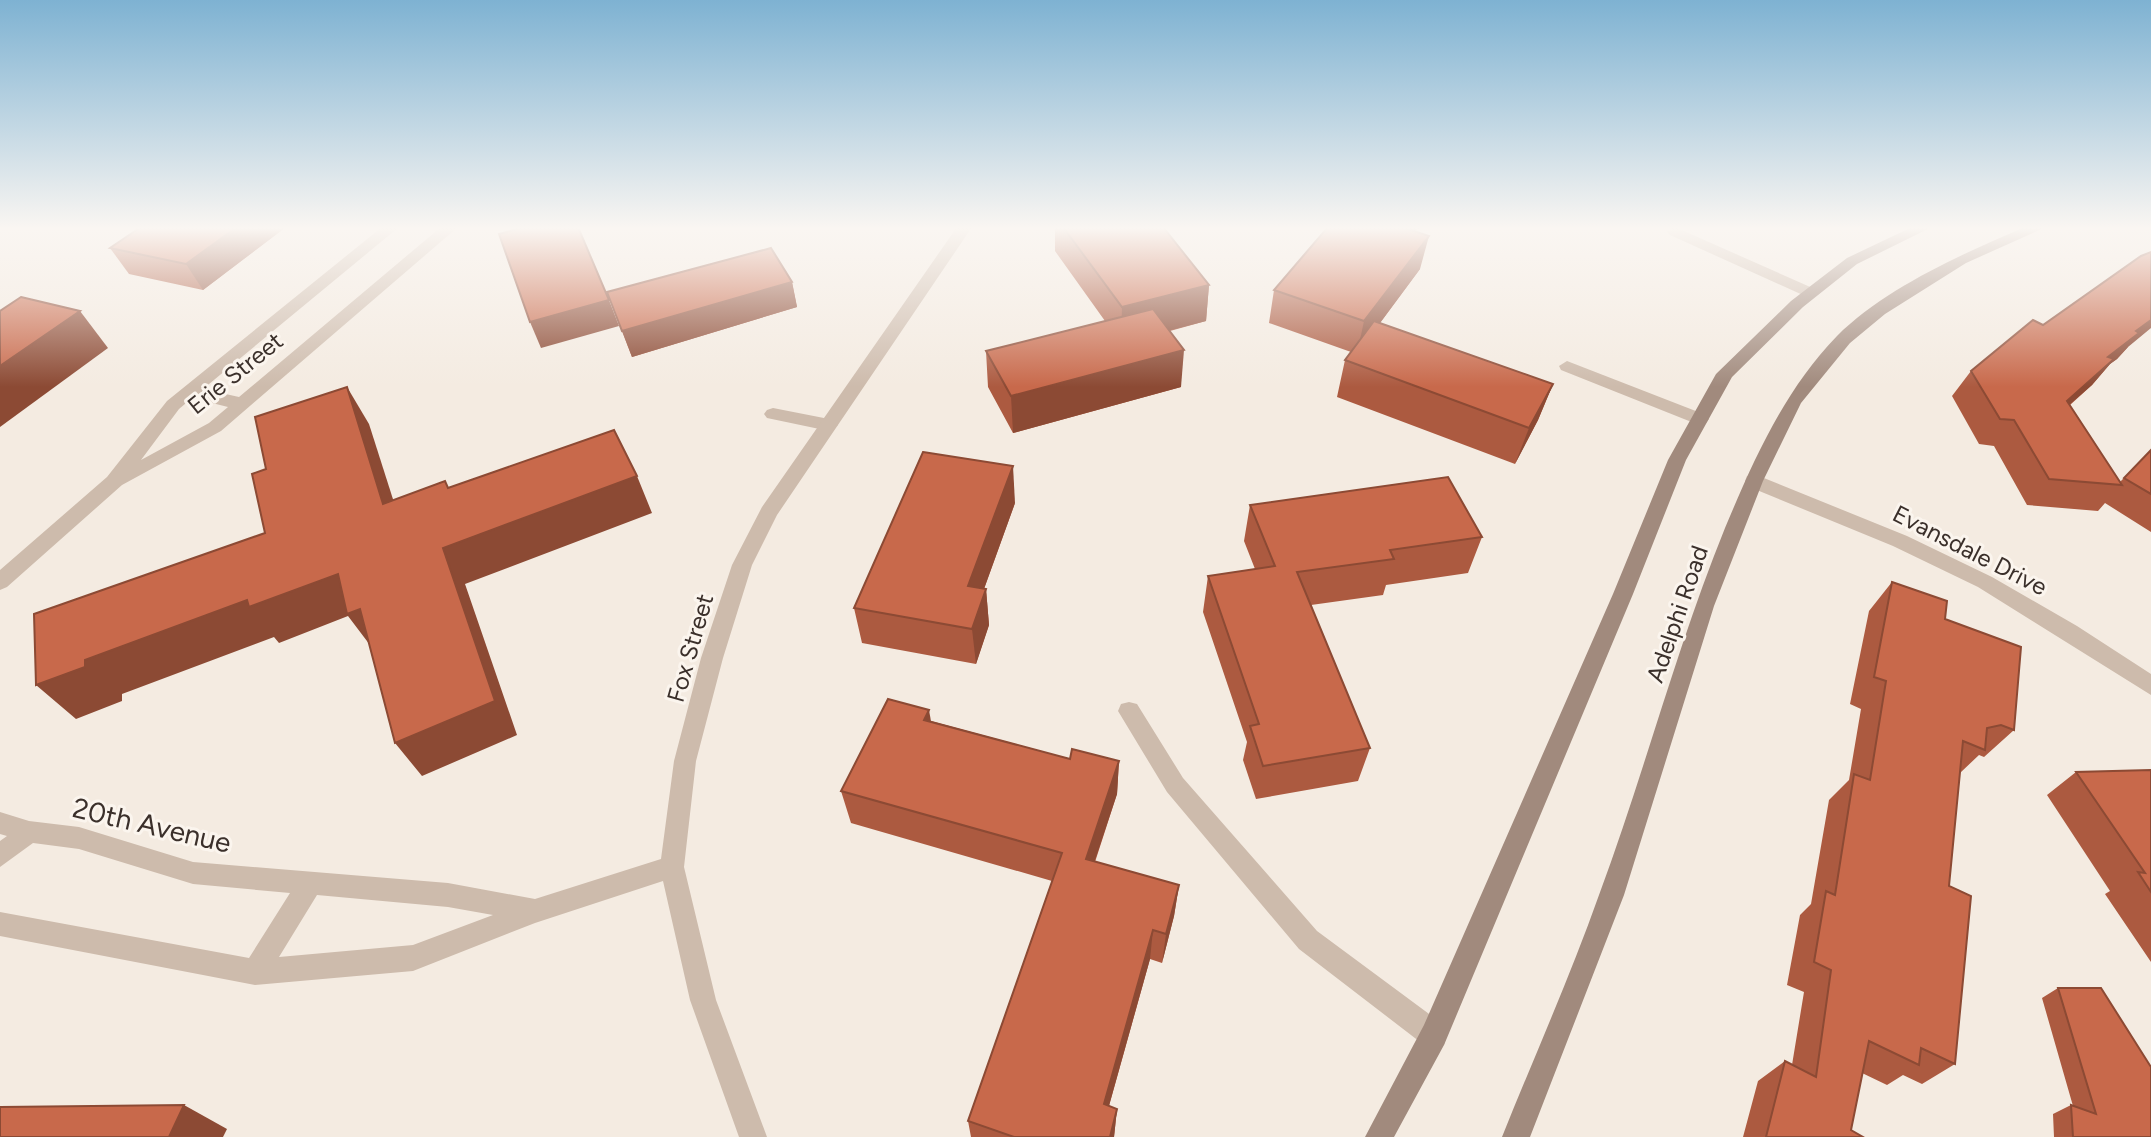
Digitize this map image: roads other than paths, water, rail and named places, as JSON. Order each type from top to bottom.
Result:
[{"type":"main road","points":[[1379,1137],[1434,1035],[1623,594],[1677,460],[1725,374],[1828,280]]},
{"type":"main road","name":"Adelphi Road","points":[[1516,1137],[1612,895],[1704,606],[1754,481],[1793,401],[1844,339],[1879,311],[1929,280]]},
{"type":"street","name":"Erie Street","points":[[0,582],[114,482],[173,405],[327,280]]},
{"type":"street","name":"Erie Street","points":[[114,482],[215,427],[388,280]]},
{"type":"street","name":"Fox Street","points":[[753,1137],[703,1000],[672,867],[685,761],[712,658],[742,565],[769,512],[929,280]]},
{"type":"street","points":[[1782,280],[1811,293]]},
{"type":"street","points":[[1567,366],[1700,419]]},
{"type":"street","points":[[189,392],[242,404]]},
{"type":"street","points":[[773,414],[829,425]]},
{"type":"street","name":"Evansdale Drive","points":[[1754,481],[1904,543],[1985,582],[2095,647],[2151,686]]},
{"type":"street","points":[[1129,711],[1175,785],[1308,940],[1434,1035]]},
{"type":"street","name":"20th Avenue","points":[[0,823],[29,832],[79,838],[193,873],[448,895],[535,911]]},
{"type":"street","points":[[0,856],[29,832]]},
{"type":"street","name":"20th Avenue","points":[[0,924],[255,972],[413,958],[535,911],[672,867]]},
{"type":"street","points":[[255,972],[309,885]]}]
